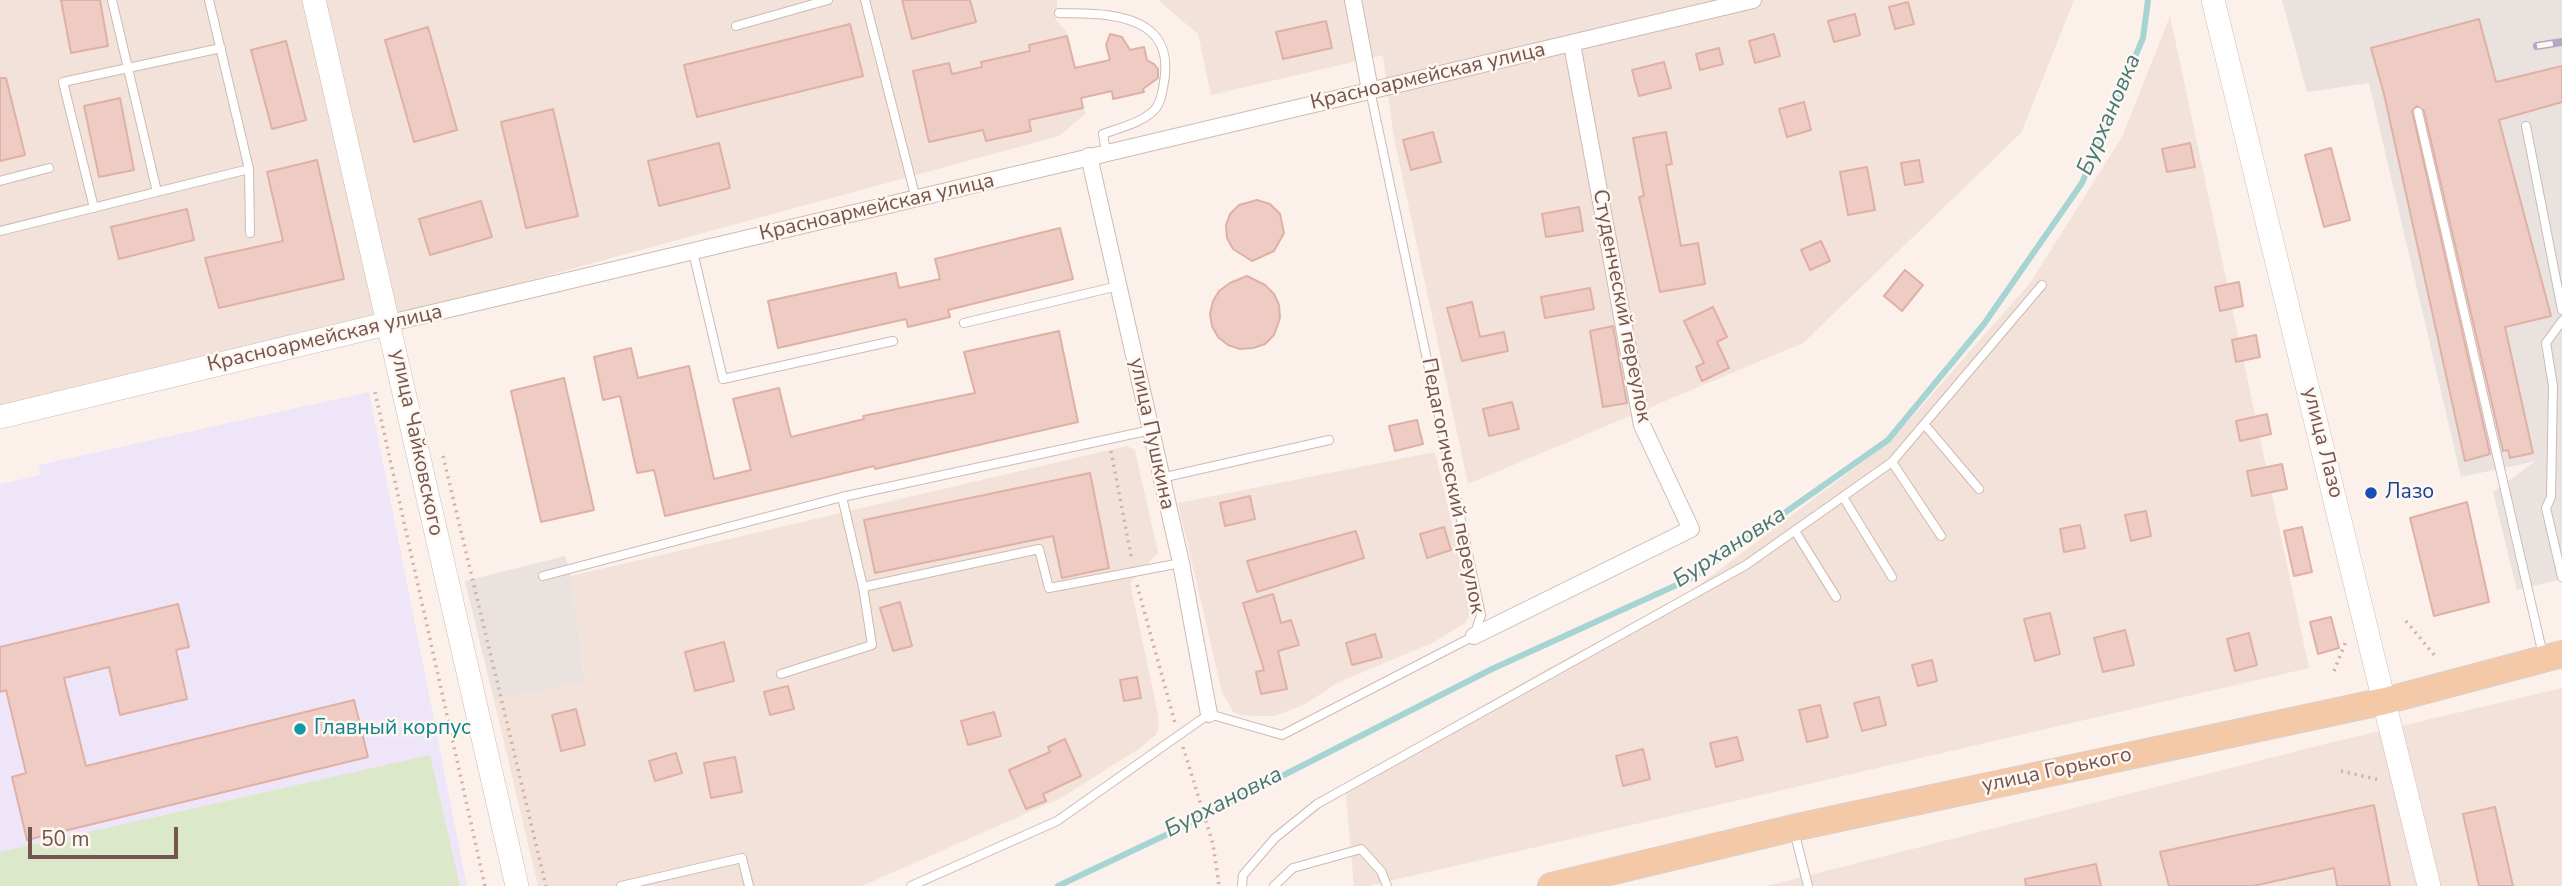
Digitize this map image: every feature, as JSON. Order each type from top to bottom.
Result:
[{"type":"main road","name":"улица Чайковского","points":[[314,0],[517,886]]},
{"type":"main road","name":"улица Лазо","points":[[2213,0],[2429,886]]},
{"type":"main road","name":"Красноармейская улица","points":[[0,417],[390,323]]},
{"type":"main road","name":"улица Горького","points":[[1551,886],[1601,880],[1793,828],[2385,701],[2553,656]]},
{"type":"street","points":[[1353,0],[1370,90]]},
{"type":"street","name":"Красноармейская улица","points":[[390,323],[1753,0]]},
{"type":"street","name":"Студенческий переулок","points":[[1475,636],[1691,529],[1642,425],[1572,44]]},
{"type":"street","name":"улица Пушкина","points":[[1089,156],[1181,563],[1209,714]]},
{"type":"lane","points":[[112,0],[158,192]]},
{"type":"lane","points":[[209,0],[249,169],[250,233]]},
{"type":"lane","points":[[736,26],[828,0]]},
{"type":"lane","points":[[865,0],[916,200]]},
{"type":"lane","points":[[1059,13],[1133,21],[1153,34],[1163,50],[1167,70],[1156,108],[1141,119],[1103,134],[1106,152]]},
{"type":"lane","points":[[93,208],[64,82],[221,48]]},
{"type":"lane","name":"Педагогический переулок","points":[[1209,714],[1282,735],[1475,636],[1481,615],[1370,90]]},
{"type":"lane","points":[[2418,113],[2553,656]]},
{"type":"lane","points":[[2526,126],[2562,310]]},
{"type":"lane","points":[[0,181],[49,169]]},
{"type":"lane","points":[[0,231],[249,169]]},
{"type":"lane","points":[[693,252],[723,379],[893,341]]},
{"type":"lane","points":[[1242,886],[1243,875],[1275,838],[1317,804],[1746,565],[1892,462],[2042,285]]},
{"type":"lane","points":[[964,323],[1118,286]]},
{"type":"lane","points":[[2562,321],[2546,343],[2553,386],[2551,497],[2546,508],[2562,577]]},
{"type":"lane","points":[[1925,425],[1979,489]]},
{"type":"lane","points":[[543,576],[842,497],[1151,430]]},
{"type":"lane","points":[[1161,478],[1329,440]]},
{"type":"lane","points":[[1892,462],[1941,536]]},
{"type":"lane","points":[[781,674],[872,645],[863,587],[842,497]]},
{"type":"lane","points":[[1843,497],[1892,578]]},
{"type":"lane","points":[[1794,531],[1836,597]]},
{"type":"lane","points":[[863,587],[1038,549],[1049,588],[1181,563]]},
{"type":"lane","points":[[911,886],[1057,821],[1209,714]]},
{"type":"lane","points":[[1793,828],[1808,886]]},
{"type":"lane","points":[[1274,886],[1293,868],[1361,849],[1381,871],[1387,886]]},
{"type":"lane","points":[[621,886],[742,858],[749,886]]},
{"type":"path","points":[[375,392],[485,886]]},
{"type":"path","points":[[1108,439],[1135,572],[1179,735],[1208,829],[1219,886]]},
{"type":"path","points":[[442,454],[546,886]]},
{"type":"path","points":[[2406,621],[2435,656]]},
{"type":"path","points":[[2334,671],[2348,635]]},
{"type":"path","points":[[2342,771],[2380,780]]},
{"type":"shaded area","points":[[0,0],[1057,0],[1056,20],[1066,31],[1085,114],[1059,136],[362,326],[0,410]]},
{"type":"shaded area","points":[[1158,0],[2074,0],[2021,133],[1803,343],[1468,484],[1393,133],[1383,55],[1211,95],[1198,34]]},
{"type":"shaded area","points":[[2282,0],[2562,0],[2562,579],[2517,590],[2493,492],[2536,461],[2461,477],[2369,83],[2307,92]]},
{"type":"shaded area","points":[[2170,16],[2309,668],[1368,886],[1354,886],[1345,785],[1545,670],[1690,592],[1892,440],[2030,283],[2122,137]]},
{"type":"shaded area","points":[[369,392],[467,886],[0,886],[0,484],[40,475],[39,465]]},
{"type":"shaded area","points":[[1127,446],[1135,450],[1158,553],[1130,583],[1159,726],[1156,735],[1137,750],[1061,798],[862,886],[538,886],[494,700],[585,680],[571,576]]},
{"type":"shaded area","points":[[1435,452],[1470,601],[1469,617],[1464,624],[1432,643],[1337,683],[1291,710],[1274,716],[1240,715],[1233,712],[1222,692],[1178,503]]},
{"type":"shaded area","points":[[565,556],[571,576],[585,681],[494,700],[465,581]]},
{"type":"shaded area","points":[[2562,688],[2562,886],[1767,886],[2325,744]]},
{"type":"green space","points":[[430,755],[460,886],[0,886],[0,852]]},
{"type":"building","points":[[61,0],[100,0],[108,46],[71,53]]},
{"type":"building","points":[[902,0],[970,0],[976,22],[912,39]]},
{"type":"building","points":[[1908,2],[1914,24],[1895,29],[1889,7]]},
{"type":"building","points":[[1855,14],[1860,35],[1834,42],[1828,21]]},
{"type":"building","points":[[2479,19],[2496,82],[2562,66],[2562,102],[2499,120],[2551,316],[2505,327],[2533,453],[2510,458],[2508,450],[2503,451],[2424,111],[2417,106],[2412,111],[2490,454],[2465,461],[2384,94],[2371,48]]},
{"type":"building","points":[[1326,21],[1332,48],[1283,59],[1276,32]]},
{"type":"building","points":[[850,24],[863,76],[697,117],[684,65]]},
{"type":"building","points":[[428,27],[457,130],[414,142],[385,40]]},
{"type":"building","points":[[1110,34],[1122,37],[1130,50],[1144,47],[1147,60],[1158,69],[1158,78],[1143,89],[1144,92],[1113,99],[1112,91],[1081,98],[1083,108],[1029,120],[1031,131],[986,141],[983,130],[929,142],[913,71],[949,63],[952,74],[982,67],[981,62],[1030,51],[1029,45],[1067,36],[1075,68],[1110,60],[1106,45]]},
{"type":"building","points":[[1774,34],[1780,56],[1755,63],[1749,41]]},
{"type":"building","points":[[286,41],[306,120],[272,129],[251,50]]},
{"type":"building","points":[[1719,48],[1723,64],[1700,70],[1696,54]]},
{"type":"building","points":[[1664,62],[1671,88],[1639,96],[1632,70]]},
{"type":"building","points":[[0,78],[6,78],[25,155],[0,161]]},
{"type":"building","points":[[120,98],[134,170],[99,177],[84,106]]},
{"type":"building","points":[[1804,102],[1811,130],[1787,137],[1779,109]]},
{"type":"building","points":[[553,109],[578,216],[526,228],[501,122]]},
{"type":"building","points":[[1433,132],[1441,162],[1411,170],[1403,140]]},
{"type":"building","points":[[1666,132],[1672,164],[1666,165],[1681,246],[1698,243],[1705,284],[1660,292],[1639,197],[1644,196],[1633,138]]},
{"type":"building","points":[[719,143],[730,188],[659,206],[648,161]]},
{"type":"building","points":[[2190,143],[2195,167],[2167,172],[2162,149]]},
{"type":"building","points":[[2331,148],[2350,220],[2324,227],[2305,155]]},
{"type":"building","points":[[317,160],[344,279],[219,308],[205,258],[283,241],[267,172]]},
{"type":"building","points":[[1919,160],[1923,182],[1905,185],[1901,163]]},
{"type":"building","points":[[1867,167],[1875,210],[1848,215],[1840,172]]},
{"type":"building","points":[[1257,200],[1270,204],[1280,214],[1284,233],[1274,251],[1252,261],[1233,249],[1227,238],[1226,225],[1230,214],[1239,205]]},
{"type":"building","points":[[481,201],[492,237],[430,255],[419,219]]},
{"type":"building","points":[[1579,207],[1583,231],[1546,237],[1542,214]]},
{"type":"building","points":[[187,209],[194,240],[119,259],[111,227]]},
{"type":"building","points":[[1060,228],[1073,279],[948,310],[950,317],[908,327],[906,319],[778,348],[768,301],[896,273],[899,288],[940,279],[935,259]]},
{"type":"building","points":[[1821,241],[1830,261],[1810,270],[1801,250]]},
{"type":"building","points":[[1905,270],[1923,285],[1902,311],[1884,296]]},
{"type":"building","points":[[1247,276],[1265,285],[1274,294],[1279,305],[1280,318],[1274,335],[1265,344],[1240,349],[1228,345],[1218,337],[1210,314],[1219,291]]},
{"type":"building","points":[[2239,282],[2243,306],[2220,311],[2215,287]]},
{"type":"building","points":[[1590,288],[1594,309],[1545,318],[1541,297]]},
{"type":"building","points":[[1472,302],[1480,337],[1504,332],[1508,351],[1462,361],[1447,308]]},
{"type":"building","points":[[1713,307],[1727,337],[1717,342],[1729,368],[1702,381],[1696,367],[1704,363],[1684,321]]},
{"type":"building","points":[[1613,326],[1627,403],[1603,407],[1590,331]]},
{"type":"building","points":[[1059,331],[1078,422],[875,469],[874,466],[665,516],[654,470],[637,473],[620,396],[603,400],[594,357],[631,348],[638,378],[689,366],[714,479],[751,470],[733,399],[779,388],[791,437],[864,419],[863,416],[975,393],[964,352]]},
{"type":"building","points":[[2256,335],[2260,357],[2236,362],[2232,340]]},
{"type":"building","points":[[564,378],[594,510],[541,522],[511,391]]},
{"type":"building","points":[[1512,402],[1519,429],[1489,436],[1483,409]]},
{"type":"building","points":[[2267,414],[2271,434],[2240,441],[2236,421]]},
{"type":"building","points":[[1417,420],[1423,444],[1395,451],[1389,426]]},
{"type":"building","points":[[2282,464],[2287,489],[2252,496],[2247,471]]},
{"type":"building","points":[[1090,473],[1109,568],[1062,578],[1053,536],[875,573],[864,520]]},
{"type":"building","points":[[1250,496],[1255,519],[1225,526],[1220,503]]},
{"type":"building","points":[[2467,502],[2489,602],[2434,616],[2410,518]]},
{"type":"building","points":[[2146,511],[2151,536],[2131,541],[2125,515]]},
{"type":"building","points":[[2080,525],[2085,548],[2064,552],[2060,529]]},
{"type":"building","points":[[1444,527],[1451,550],[1427,558],[1420,534]]},
{"type":"building","points":[[2302,527],[2312,572],[2294,576],[2284,531]]},
{"type":"building","points":[[1356,531],[1364,558],[1257,592],[1247,561]]},
{"type":"building","points":[[1273,594],[1281,623],[1291,620],[1299,645],[1278,651],[1287,689],[1261,694],[1256,672],[1264,670],[1243,603]]},
{"type":"building","points":[[900,602],[912,646],[893,651],[880,608]]},
{"type":"building","name":"Главный корпус","points":[[178,604],[189,647],[176,650],[187,699],[120,715],[109,667],[64,678],[86,766],[354,700],[368,757],[27,840],[12,777],[26,773],[6,690],[0,692],[0,647]]},
{"type":"building","points":[[2050,613],[2060,654],[2035,661],[2024,619]]},
{"type":"building","points":[[2331,617],[2339,648],[2318,654],[2310,622]]},
{"type":"building","points":[[2125,630],[2134,665],[2103,672],[2094,638]]},
{"type":"building","points":[[2249,633],[2257,665],[2235,671],[2227,639]]},
{"type":"building","points":[[1375,634],[1382,657],[1352,665],[1346,643]]},
{"type":"building","points":[[724,642],[734,681],[695,691],[685,652]]},
{"type":"building","points":[[1932,660],[1937,681],[1918,686],[1912,665]]},
{"type":"building","points":[[1137,677],[1141,698],[1124,701],[1120,680]]},
{"type":"building","points":[[788,686],[794,709],[770,715],[764,692]]},
{"type":"building","points":[[1879,697],[1886,725],[1862,731],[1854,703]]},
{"type":"building","points":[[1820,705],[1828,737],[1807,742],[1799,710]]},
{"type":"building","points":[[576,709],[585,745],[561,751],[552,715]]},
{"type":"building","points":[[994,712],[1001,736],[968,745],[961,721]]},
{"type":"building","points":[[1737,737],[1743,760],[1716,767],[1710,743]]},
{"type":"building","points":[[1065,739],[1081,776],[1043,794],[1046,801],[1026,809],[1009,770],[1050,752],[1048,747]]},
{"type":"building","points":[[1643,749],[1650,779],[1623,786],[1616,756]]},
{"type":"building","points":[[676,753],[682,773],[655,781],[649,761]]},
{"type":"building","points":[[735,757],[742,792],[711,798],[704,763]]},
{"type":"building","points":[[2374,805],[2390,886],[2337,886],[2334,868],[2253,886],[2169,886],[2160,852]]},
{"type":"building","points":[[2495,807],[2513,886],[2479,886],[2463,814]]},
{"type":"building","points":[[2096,864],[2101,886],[2026,886],[2025,879]]},
{"type":"waterway","name":"Бурхановка","points":[[1058,886],[1172,832],[1492,669],[1692,578],[1888,440],[1984,324],[2082,183],[2143,38],[2148,0]]},
{"type":"railway","points":[[2537,46],[2562,42]]},
{"type":"place","name":"Лазо","points":[[2371,493]]},
{"type":"place","name":"Главный корпус","points":[[300,729]]}]
